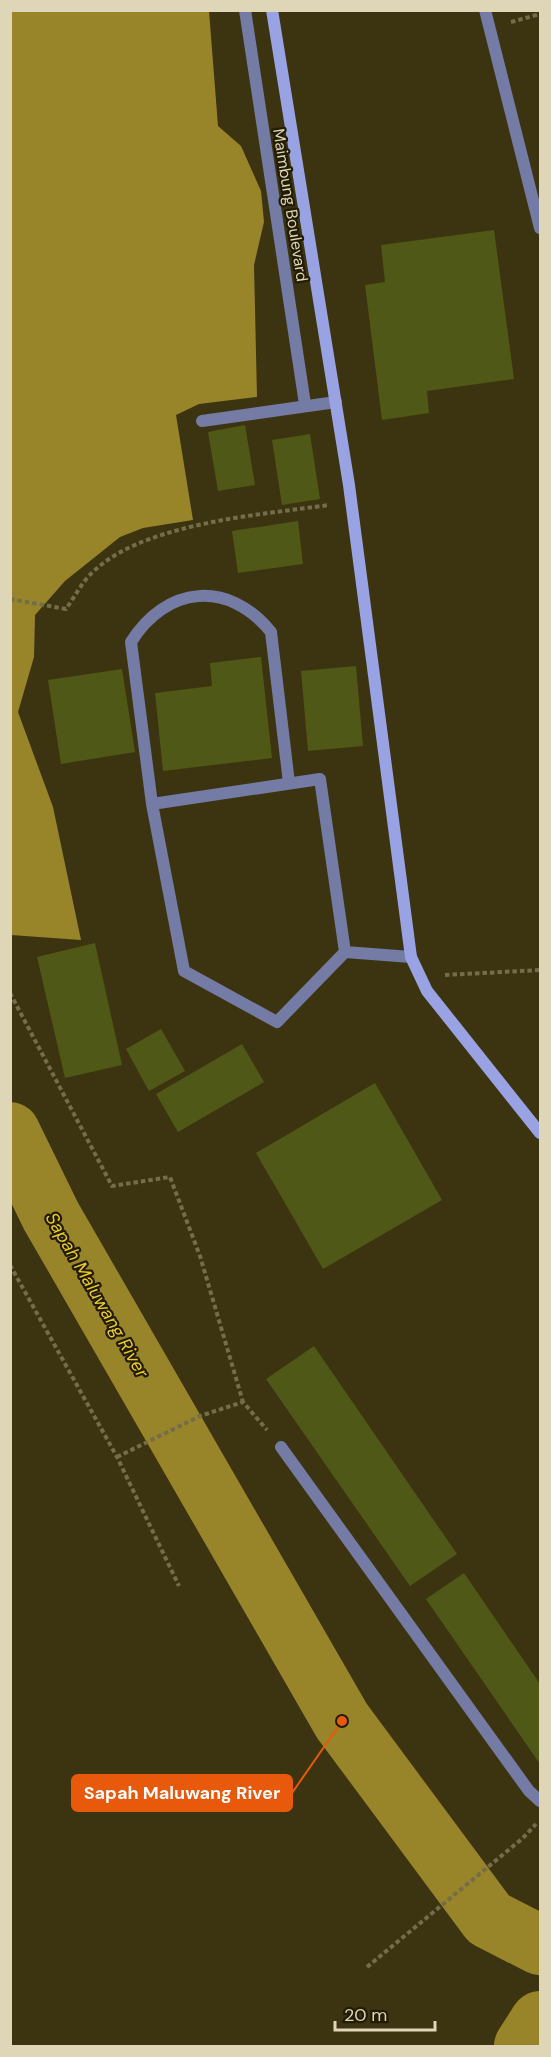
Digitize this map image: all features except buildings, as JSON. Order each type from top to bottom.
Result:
[{"type":"street","name":"Maimbung Boulevard","points":[[245,10],[305,404]]},
{"type":"street","points":[[272,10],[351,501],[411,957],[418,976],[540,1133]]},
{"type":"street","points":[[485,10],[540,228]]},
{"type":"street","points":[[202,421],[305,404],[336,402]]},
{"type":"street","points":[[289,783],[271,632],[260,618],[227,599],[208,596],[189,597],[171,602],[155,612],[130,642],[152,804],[184,971],[277,1022],[345,952]]},
{"type":"street","points":[[152,804],[320,779],[345,952]]},
{"type":"street","points":[[345,952],[411,957]]},
{"type":"street","points":[[281,1447],[529,1791],[540,1801]]},
{"type":"path","points":[[490,28],[540,14]]},
{"type":"path","points":[[10,598],[66,609],[88,578],[122,551],[153,539],[209,523],[351,501]]},
{"type":"path","points":[[418,976],[540,970]]},
{"type":"path","points":[[10,993],[112,1186],[170,1177],[200,1256],[243,1402],[281,1447]]},
{"type":"path","points":[[10,1265],[117,1456],[179,1586]]},
{"type":"path","points":[[117,1456],[200,1416],[243,1402]]},
{"type":"path","points":[[368,1967],[523,1838],[540,1819]]},
{"type":"shaded area","points":[[10,11],[209,11],[218,126],[241,146],[261,191],[264,222],[254,265],[257,397],[199,404],[176,415],[193,520],[143,528],[120,537],[65,581],[35,615],[34,657],[18,712],[53,807],[81,940],[11,935]]},
{"type":"waterway","name":"Sapah Maluwang River","points":[[10,1132],[51,1216],[342,1721],[489,1919],[540,1945]]},
{"type":"waterway","points":[[524,2046],[540,2021]]},
{"type":"place","name":"Sapah Maluwang River","points":[[342,1721]]}]
